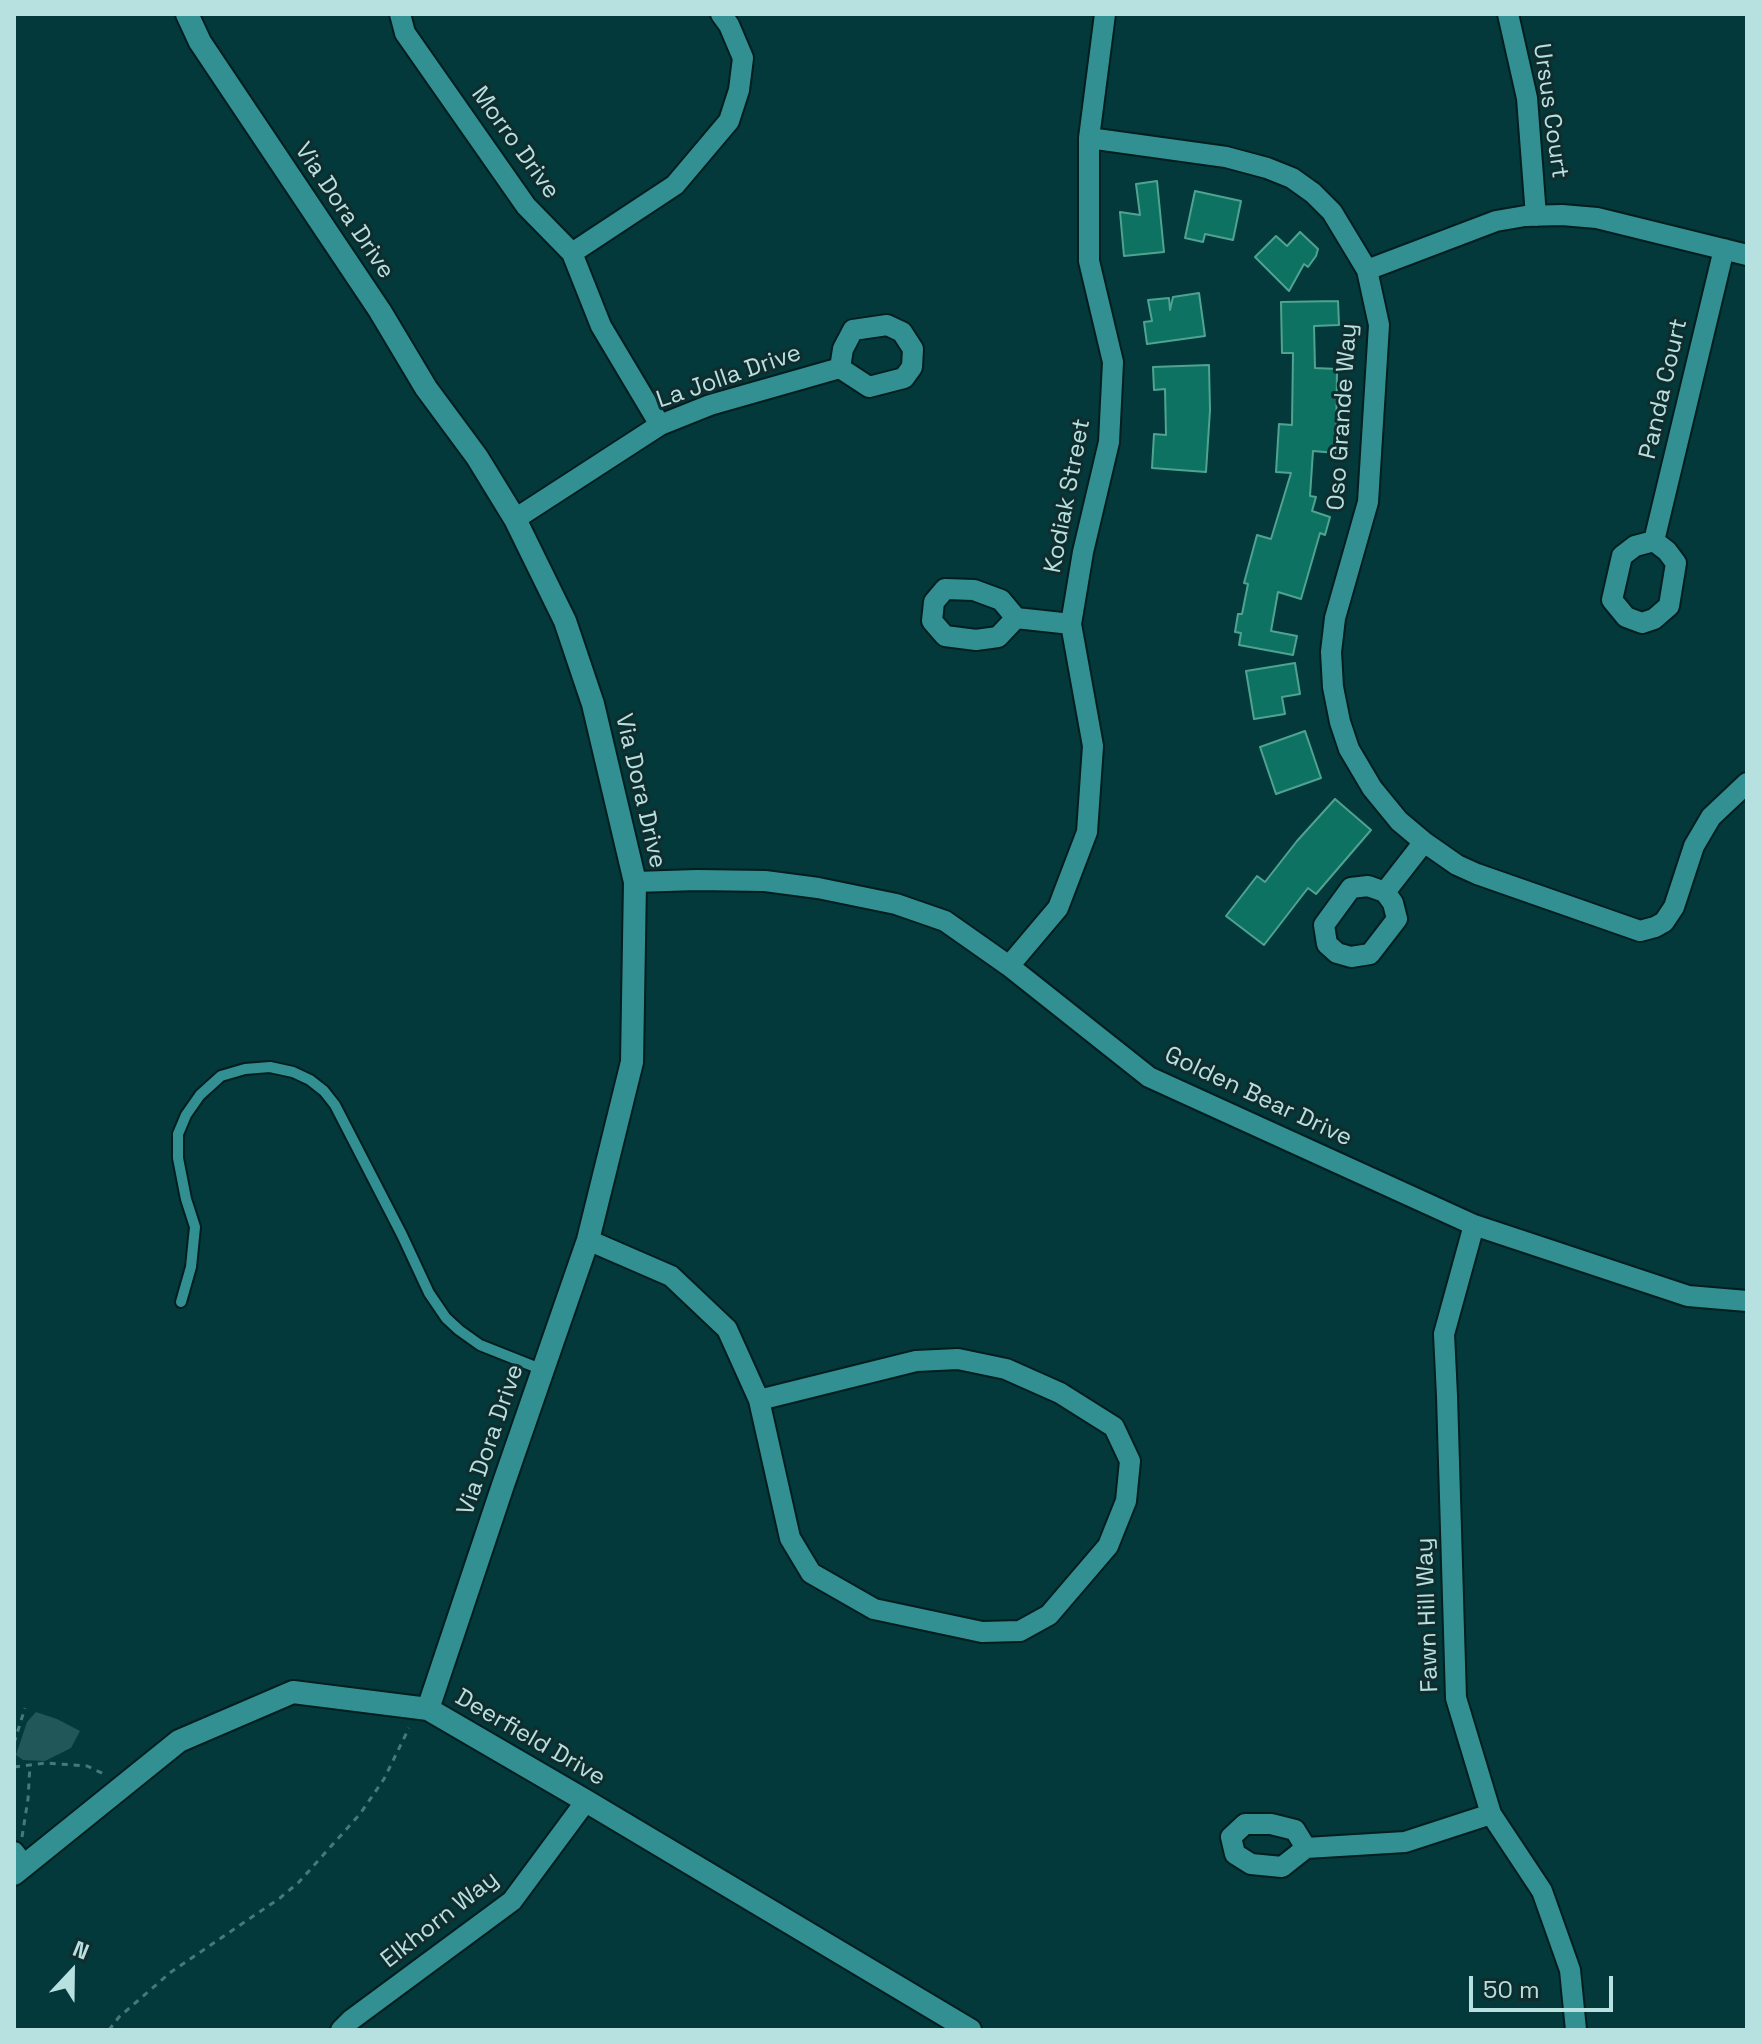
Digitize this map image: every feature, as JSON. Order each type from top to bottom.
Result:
[{"type":"street","name":"Via Dora Drive","points":[[187,14],[200,42],[380,311],[426,388],[477,457],[515,519],[565,621],[593,704],[635,882],[632,1062],[588,1240],[421,1708]]},
{"type":"street","name":"Morro Drive","points":[[400,14],[405,33],[526,206],[572,253],[601,326],[660,425]]},
{"type":"street","points":[[572,253],[675,185],[729,121],[739,90],[743,58],[721,14]]},
{"type":"street","name":"Kodiak Street","points":[[1009,966],[1058,908],[1087,832],[1093,746],[1071,624],[1083,552],[1109,442],[1113,362],[1089,261],[1089,138],[1105,14]]},
{"type":"street","name":"Ursus Court","points":[[1508,14],[1527,98],[1536,216]]},
{"type":"street","name":"Oso Grande Way","points":[[1089,138],[1226,157],[1292,178],[1332,212],[1367,270],[1379,325],[1373,446],[1368,502],[1335,618],[1331,652],[1333,687],[1349,749],[1372,788],[1399,821],[1457,865],[1640,931],[1664,922],[1674,907],[1694,846],[1711,817],[1747,783]]},
{"type":"street","points":[[1367,270],[1496,221],[1536,216],[1597,218],[1747,255]]},
{"type":"street","name":"Panda Court","points":[[1654,541],[1724,249]]},
{"type":"street","name":"La Jolla Drive","points":[[515,519],[660,425],[710,405],[840,368]]},
{"type":"street","points":[[1016,618],[1071,624]]},
{"type":"street","points":[[1385,892],[1424,842]]},
{"type":"street","name":"Golden Bear Drive","points":[[635,882],[765,881],[896,904],[945,921],[1009,966],[1149,1077],[1474,1225],[1688,1296],[1747,1301]]},
{"type":"street","name":"Fawn Hill Way","points":[[1474,1225],[1444,1334],[1456,1698],[1491,1814],[1542,1891],[1570,1970],[1576,2030]]},
{"type":"street","points":[[588,1240],[671,1276],[727,1329],[759,1400],[790,1538],[811,1573],[874,1609],[982,1632],[1020,1631],[1049,1615],[1108,1546],[1126,1501],[1130,1461],[1114,1427],[1060,1393],[1006,1369],[958,1359],[916,1361],[759,1400]]},
{"type":"street","name":"Deerfield Drive","points":[[18,1862],[126,1784],[179,1741],[293,1692],[421,1708],[586,1801],[970,2030]]},
{"type":"street","name":"Elkhorn Way","points":[[341,2030],[512,1901],[586,1801]]},
{"type":"street","points":[[1306,1848],[1405,1842],[1491,1814]]},
{"type":"lane","points":[[181,1302],[191,1267],[195,1227],[178,1158],[178,1134],[200,1095],[221,1076],[245,1069],[270,1067],[310,1080],[335,1105],[429,1293],[446,1318],[480,1345],[543,1370]]},
{"type":"path","points":[[14,1743],[25,1708]]},
{"type":"path","points":[[109,2030],[119,2017],[171,1972],[280,1898],[327,1852],[360,1814],[384,1779],[421,1708]]},
{"type":"path","points":[[14,1767],[46,1763],[87,1766],[126,1784]]},
{"type":"path","points":[[18,1862],[30,1765]]},
{"type":"shaded area","points":[[36,1712],[80,1731],[71,1748],[45,1761],[23,1760],[16,1755],[27,1722]]},
{"type":"building","points":[[1157,181],[1164,252],[1124,256],[1120,212],[1140,215],[1136,184]]},
{"type":"building","points":[[1195,191],[1241,201],[1233,240],[1205,234],[1203,242],[1185,238]]},
{"type":"building","points":[[1300,232],[1318,249],[1308,267],[1304,264],[1289,291],[1255,257],[1276,236],[1287,246]]},
{"type":"building","points":[[1199,293],[1205,336],[1147,344],[1144,322],[1152,321],[1148,300],[1169,298],[1170,310],[1173,297]]},
{"type":"building","points":[[1338,301],[1339,325],[1314,326],[1315,368],[1337,369],[1336,453],[1313,451],[1310,496],[1316,497],[1312,511],[1330,517],[1325,535],[1320,533],[1301,599],[1278,592],[1271,631],[1297,636],[1293,655],[1239,645],[1241,633],[1235,632],[1238,614],[1242,614],[1248,584],[1244,583],[1257,535],[1271,539],[1291,473],[1276,472],[1279,424],[1292,425],[1293,353],[1282,353],[1281,302]]},
{"type":"building","points":[[1209,365],[1206,472],[1152,468],[1154,434],[1166,435],[1165,389],[1154,390],[1153,367]]},
{"type":"building","points":[[1295,663],[1300,694],[1282,697],[1285,714],[1254,719],[1246,671]]},
{"type":"building","points":[[1305,731],[1321,778],[1276,794],[1260,747]]},
{"type":"building","points":[[1335,799],[1371,830],[1316,894],[1308,888],[1264,945],[1226,916],[1257,876],[1265,882]]}]
